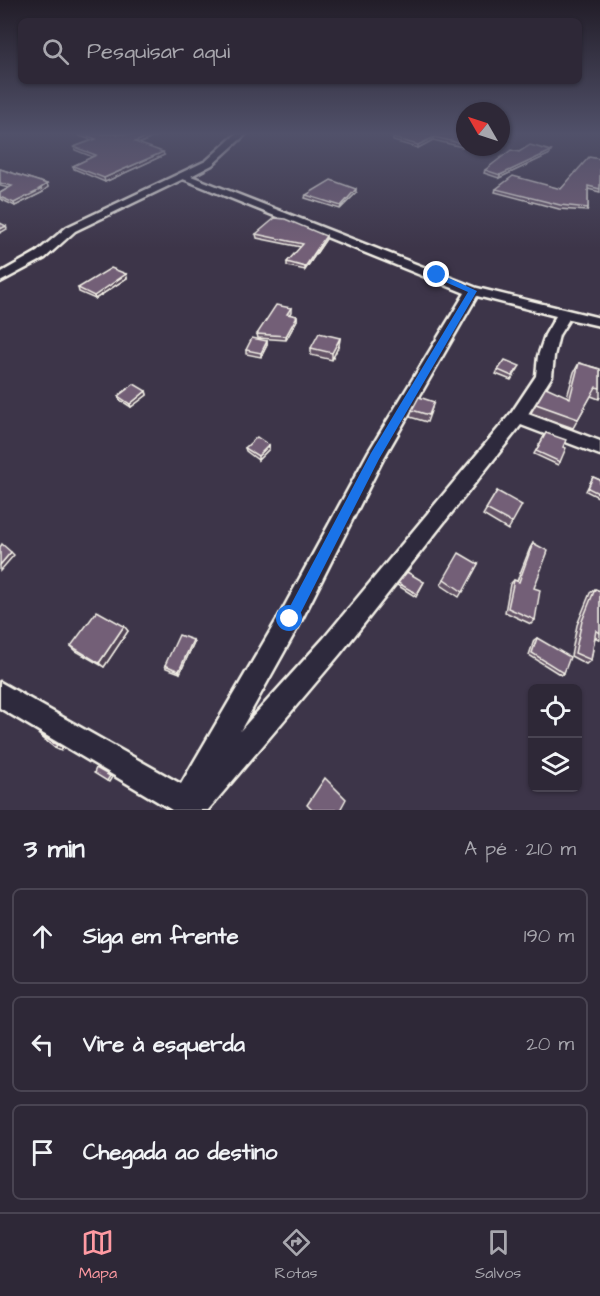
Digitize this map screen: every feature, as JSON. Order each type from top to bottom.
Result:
[{"type":"street","points":[[0,278],[41,255],[71,229],[191,172]]},
{"type":"street","points":[[183,176],[473,291],[600,322]]},
{"type":"street","points":[[189,806],[375,456],[473,291]]},
{"type":"street","points":[[189,806],[332,646],[518,417],[544,376],[546,356],[552,335],[565,313]]},
{"type":"street","points":[[518,417],[600,448]]},
{"type":"street","points":[[0,694],[189,806]]},
{"type":"building","points":[[0,172],[9,172],[47,184],[39,189],[42,189],[14,203],[0,197],[0,193],[12,186],[0,183]]},
{"type":"building","points":[[88,172],[118,172],[104,178]]},
{"type":"building","points":[[490,172],[507,172],[500,175]]},
{"type":"building","points":[[576,172],[600,172],[600,189],[588,186],[588,208],[560,205],[496,189],[513,176],[561,189]]},
{"type":"building","points":[[331,180],[356,189],[341,206],[306,195]]},
{"type":"building","points":[[275,218],[285,219],[326,236],[305,267],[287,262],[303,244],[256,234]]},
{"type":"building","points":[[111,268],[126,274],[94,296],[78,288]]},
{"type":"building","points":[[276,305],[291,308],[287,314],[297,316],[286,336],[257,334]]},
{"type":"building","points":[[319,333],[340,338],[332,353],[311,348]]},
{"type":"building","points":[[252,338],[267,341],[261,353],[246,350]]},
{"type":"building","points":[[505,360],[520,366],[512,376],[498,370]]},
{"type":"building","points":[[579,363],[600,369],[600,388],[596,387],[578,419],[536,404],[546,387],[570,398]]},
{"type":"building","points":[[134,384],[146,391],[130,404],[118,396]]},
{"type":"building","points":[[419,397],[434,402],[429,415],[412,410]]},
{"type":"building","points":[[546,433],[566,440],[563,447],[566,448],[560,462],[536,451]]},
{"type":"building","points":[[257,437],[269,445],[258,456],[245,448]]},
{"type":"building","points":[[593,477],[600,480],[600,494],[588,488]]},
{"type":"building","points":[[497,491],[522,505],[512,523],[486,509]]},
{"type":"building","points":[[533,543],[548,551],[534,588],[540,590],[535,620],[508,608],[514,580],[519,582]]},
{"type":"building","points":[[2,544],[11,552],[0,565],[0,547]]},
{"type":"building","points":[[459,553],[478,564],[463,592],[444,579]]},
{"type":"building","points":[[407,572],[424,582],[417,594],[398,583]]},
{"type":"building","points":[[595,589],[600,591],[600,633],[596,630],[591,660],[575,653],[582,621]]},
{"type":"building","points":[[97,611],[124,626],[99,663],[71,646]]},
{"type":"building","points":[[179,635],[193,640],[179,671],[165,665]]},
{"type":"building","points":[[537,638],[570,657],[564,673],[532,653]]},
{"type":"building","points":[[38,734],[57,745],[55,748]]},
{"type":"building","points":[[96,768],[110,776],[107,781],[94,773]]},
{"type":"building","points":[[325,778],[346,799],[340,810],[312,810],[307,805]]},
{"type":"route","points":[[290,619],[375,456],[473,291],[437,275]]}]
